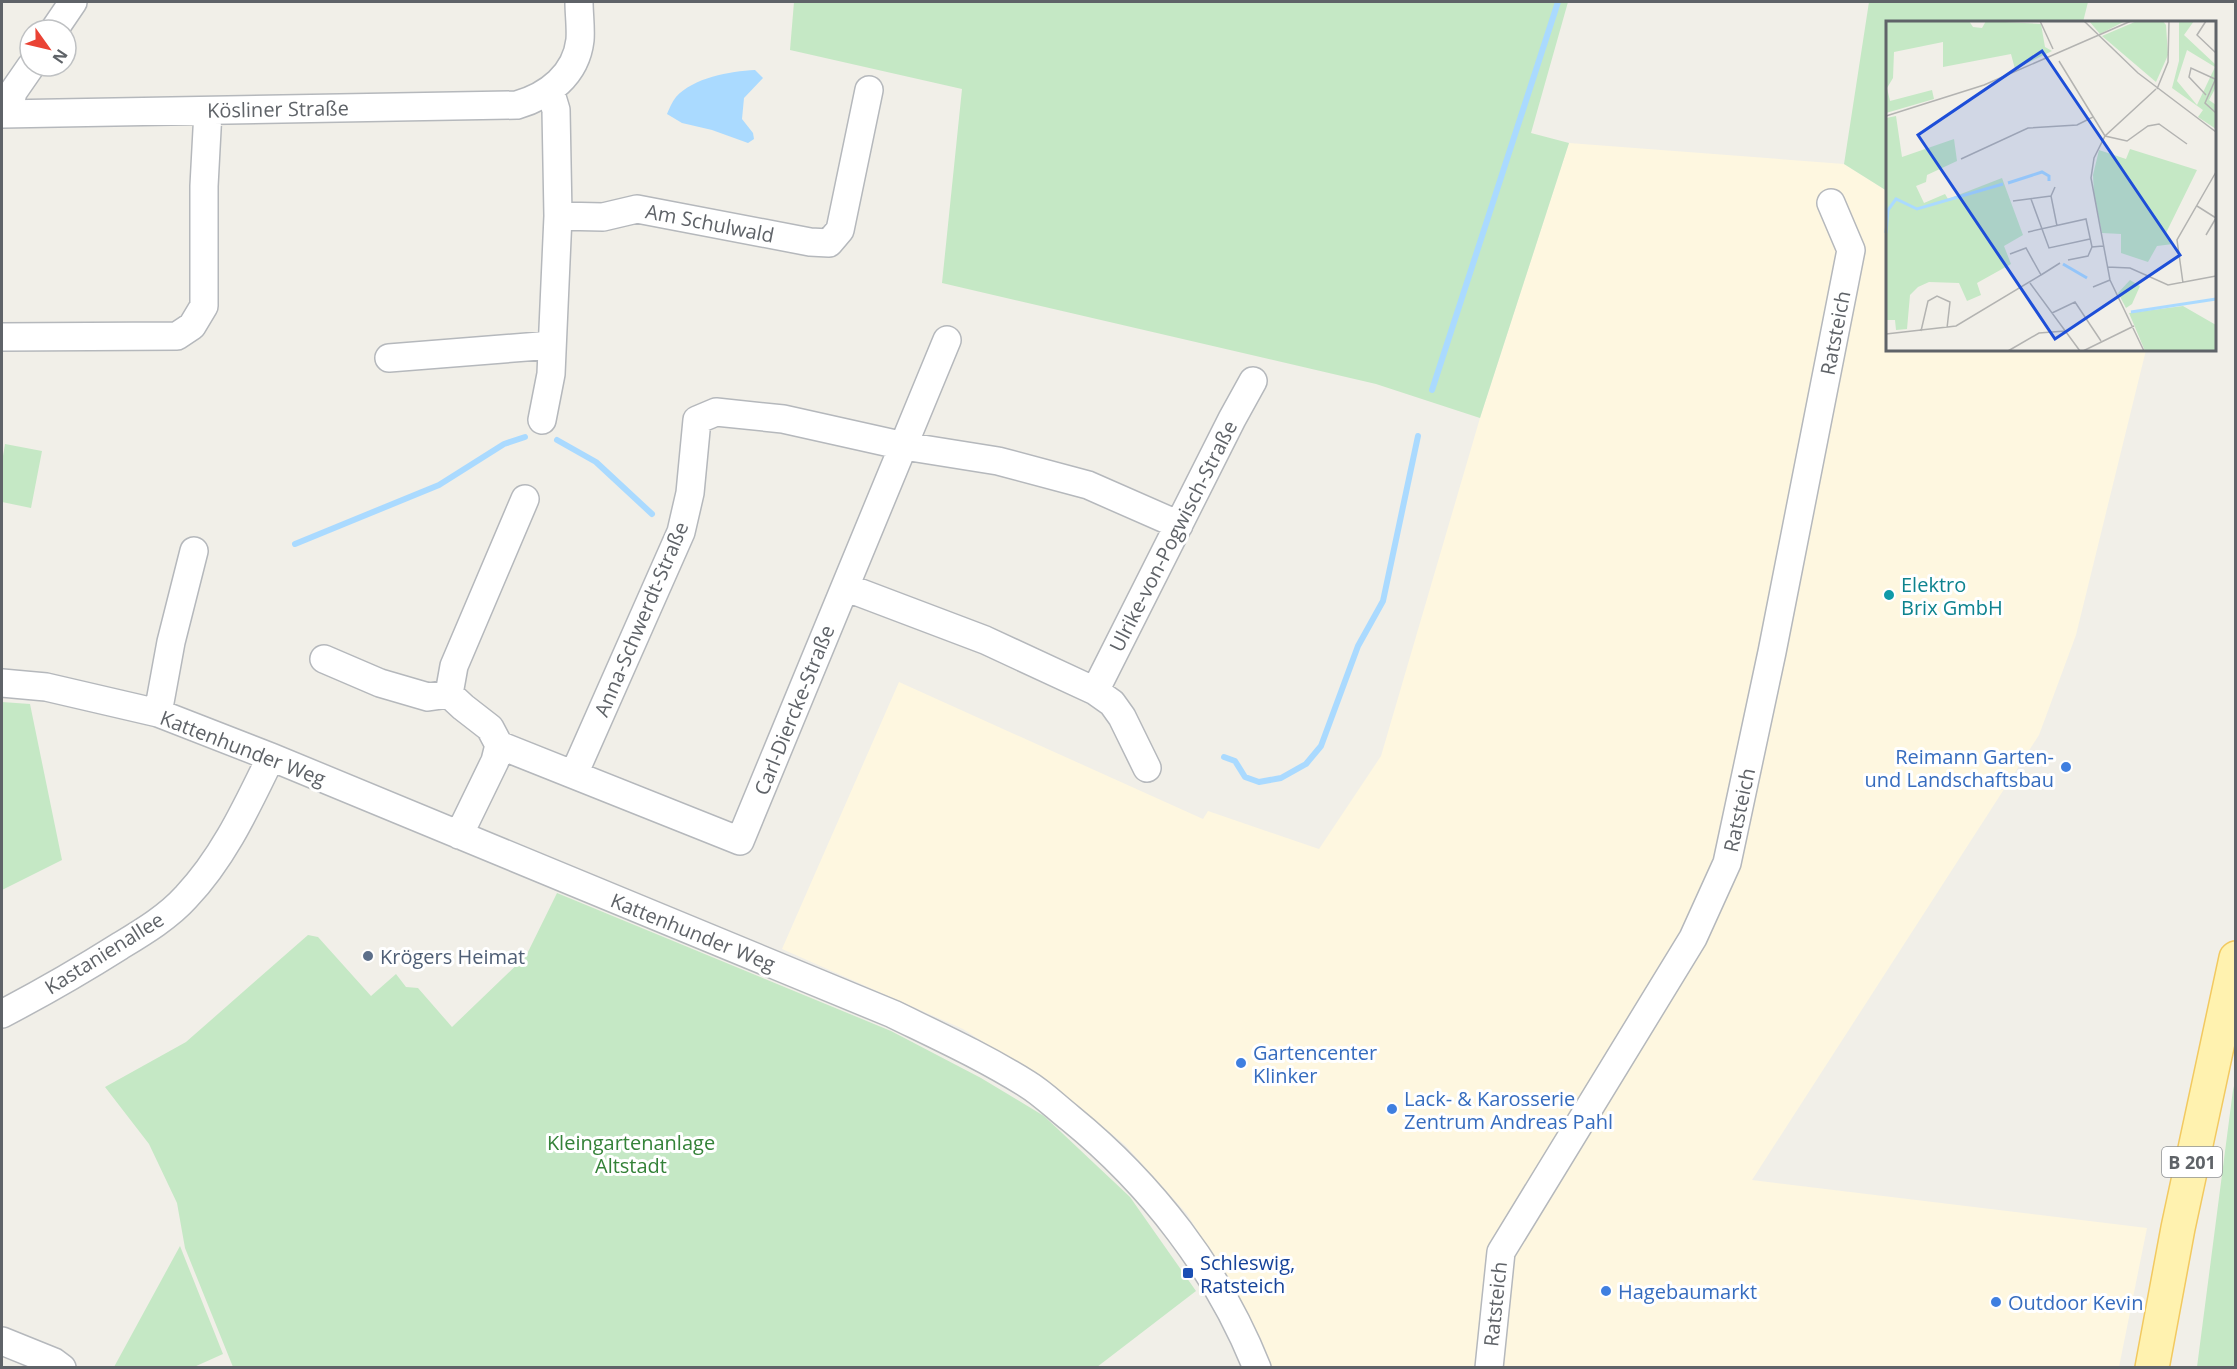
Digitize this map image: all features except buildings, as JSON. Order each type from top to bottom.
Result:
[{"type":"main road","name":"B 201","points":[[2152,1368],[2178,1227],[2235,957]]},
{"type":"street","points":[[62,18],[73,2]]},
{"type":"street","points":[[542,420],[551,374],[558,216],[556,110],[550,90],[561,81],[577,54],[580,39],[579,2]]},
{"type":"street","points":[[5,114],[13,92],[23,78]]},
{"type":"street","name":"Kösliner Straße","points":[[5,114],[517,105],[535,100],[550,90]]},
{"type":"street","name":"Am Schulwald","points":[[558,216],[603,217],[638,209],[810,242],[829,243],[840,230],[869,90]]},
{"type":"street","points":[[2,337],[177,336],[192,326],[204,306],[204,186],[208,111]]},
{"type":"street","name":"Ratsteich","points":[[1489,1368],[1501,1252],[1693,938],[1727,863],[1772,652],[1851,250],[1831,203]]},
{"type":"street","name":"Carl-Diercke-Straße","points":[[499,745],[741,841],[947,340]]},
{"type":"street","points":[[389,358],[552,345]]},
{"type":"street","name":"Ulrike-von-Pogwisch-Straße","points":[[1095,691],[1253,381]]},
{"type":"street","name":"Anna-Schwerdt-Straße","points":[[574,774],[681,532],[690,493],[696,420],[716,412],[783,419],[904,446]]},
{"type":"street","points":[[904,446],[998,461],[1088,485],[1179,525]]},
{"type":"street","points":[[449,694],[454,666],[525,499]]},
{"type":"street","points":[[158,713],[171,642],[194,551]]},
{"type":"street","points":[[845,587],[985,640],[1095,691],[1112,703],[1122,717],[1147,768]]},
{"type":"street","points":[[324,659],[380,683],[428,697],[449,694]]},
{"type":"street","name":"Kattenhunder Weg","points":[[2,684],[46,687],[158,713],[271,757],[893,1014],[983,1059],[1029,1085],[1086,1131],[1130,1172],[1165,1211],[1192,1247],[1244,1335],[1257,1368]]},
{"type":"street","points":[[449,694],[490,728],[499,745],[495,761],[459,835]]},
{"type":"street","name":"Kastanienallee","points":[[2,1014],[90,965],[153,926],[186,897],[221,852],[236,828],[271,757]]},
{"type":"street","points":[[2,1341],[54,1362],[62,1368]]},
{"type":"shaded area","points":[[1569,143],[1844,164],[1886,190],[1886,351],[2146,351],[2076,635],[2039,735],[1752,1180],[2147,1228],[2119,1367],[1269,1367],[1255,1332],[1229,1281],[1187,1214],[1125,1145],[1061,1092],[963,1029],[782,949],[899,682],[1203,819],[1208,811],[1319,849],[1381,756],[1480,418]]},
{"type":"green space","points":[[794,2],[1568,2],[1531,133],[1569,143],[1480,418],[1376,384],[942,283],[962,89],[790,50]]},
{"type":"green space","points":[[1869,2],[2088,2],[2083,21],[1886,21],[1886,190],[1844,164]]},
{"type":"green space","points":[[5,444],[42,451],[31,508],[2,502],[2,462]]},
{"type":"green space","points":[[2,702],[30,704],[62,860],[2,890]]},
{"type":"green space","name":"Kleingartenanlage Altstadt","points":[[557,893],[891,1031],[981,1078],[1044,1116],[1130,1197],[1196,1291],[1097,1367],[233,1367],[185,1248],[177,1203],[149,1144],[105,1087],[186,1042],[308,935],[318,937],[371,996],[396,974],[406,987],[418,988],[452,1027],[526,956]]},
{"type":"green space","points":[[2235,1082],[2235,1367],[2197,1367],[2233,1090]]},
{"type":"green space","points":[[180,1246],[223,1354],[194,1367],[114,1367]]},
{"type":"water","points":[[755,70],[763,78],[744,98],[742,119],[753,133],[754,139],[748,143],[712,130],[682,123],[667,114],[676,97],[683,90],[702,80],[734,72]]},
{"type":"waterway","points":[[1432,390],[1558,2]]},
{"type":"waterway","points":[[1224,757],[1235,761],[1245,777],[1259,782],[1281,778],[1306,764],[1321,746],[1358,646],[1383,601],[1418,436]]},
{"type":"waterway","points":[[295,544],[439,485],[504,444],[525,437]]},
{"type":"waterway","points":[[557,440],[596,462],[652,514]]},
{"type":"place","name":"Elektro Brix GmbH","points":[[1889,595]]},
{"type":"place","name":"Reimann Garten- und Landschaftsbau","points":[[2066,767]]},
{"type":"place","name":"Krögers Heimat","points":[[368,956]]},
{"type":"place","name":"Gartencenter Klinker","points":[[1241,1063]]},
{"type":"place","name":"Lack- & Karosserie Zentrum Andreas Pahl","points":[[1392,1109]]},
{"type":"place","name":"Schleswig, Ratsteich","points":[[1188,1273]]},
{"type":"place","name":"Hagebaumarkt","points":[[1606,1291]]},
{"type":"place","name":"Outdoor Kevin","points":[[1996,1302]]}]
